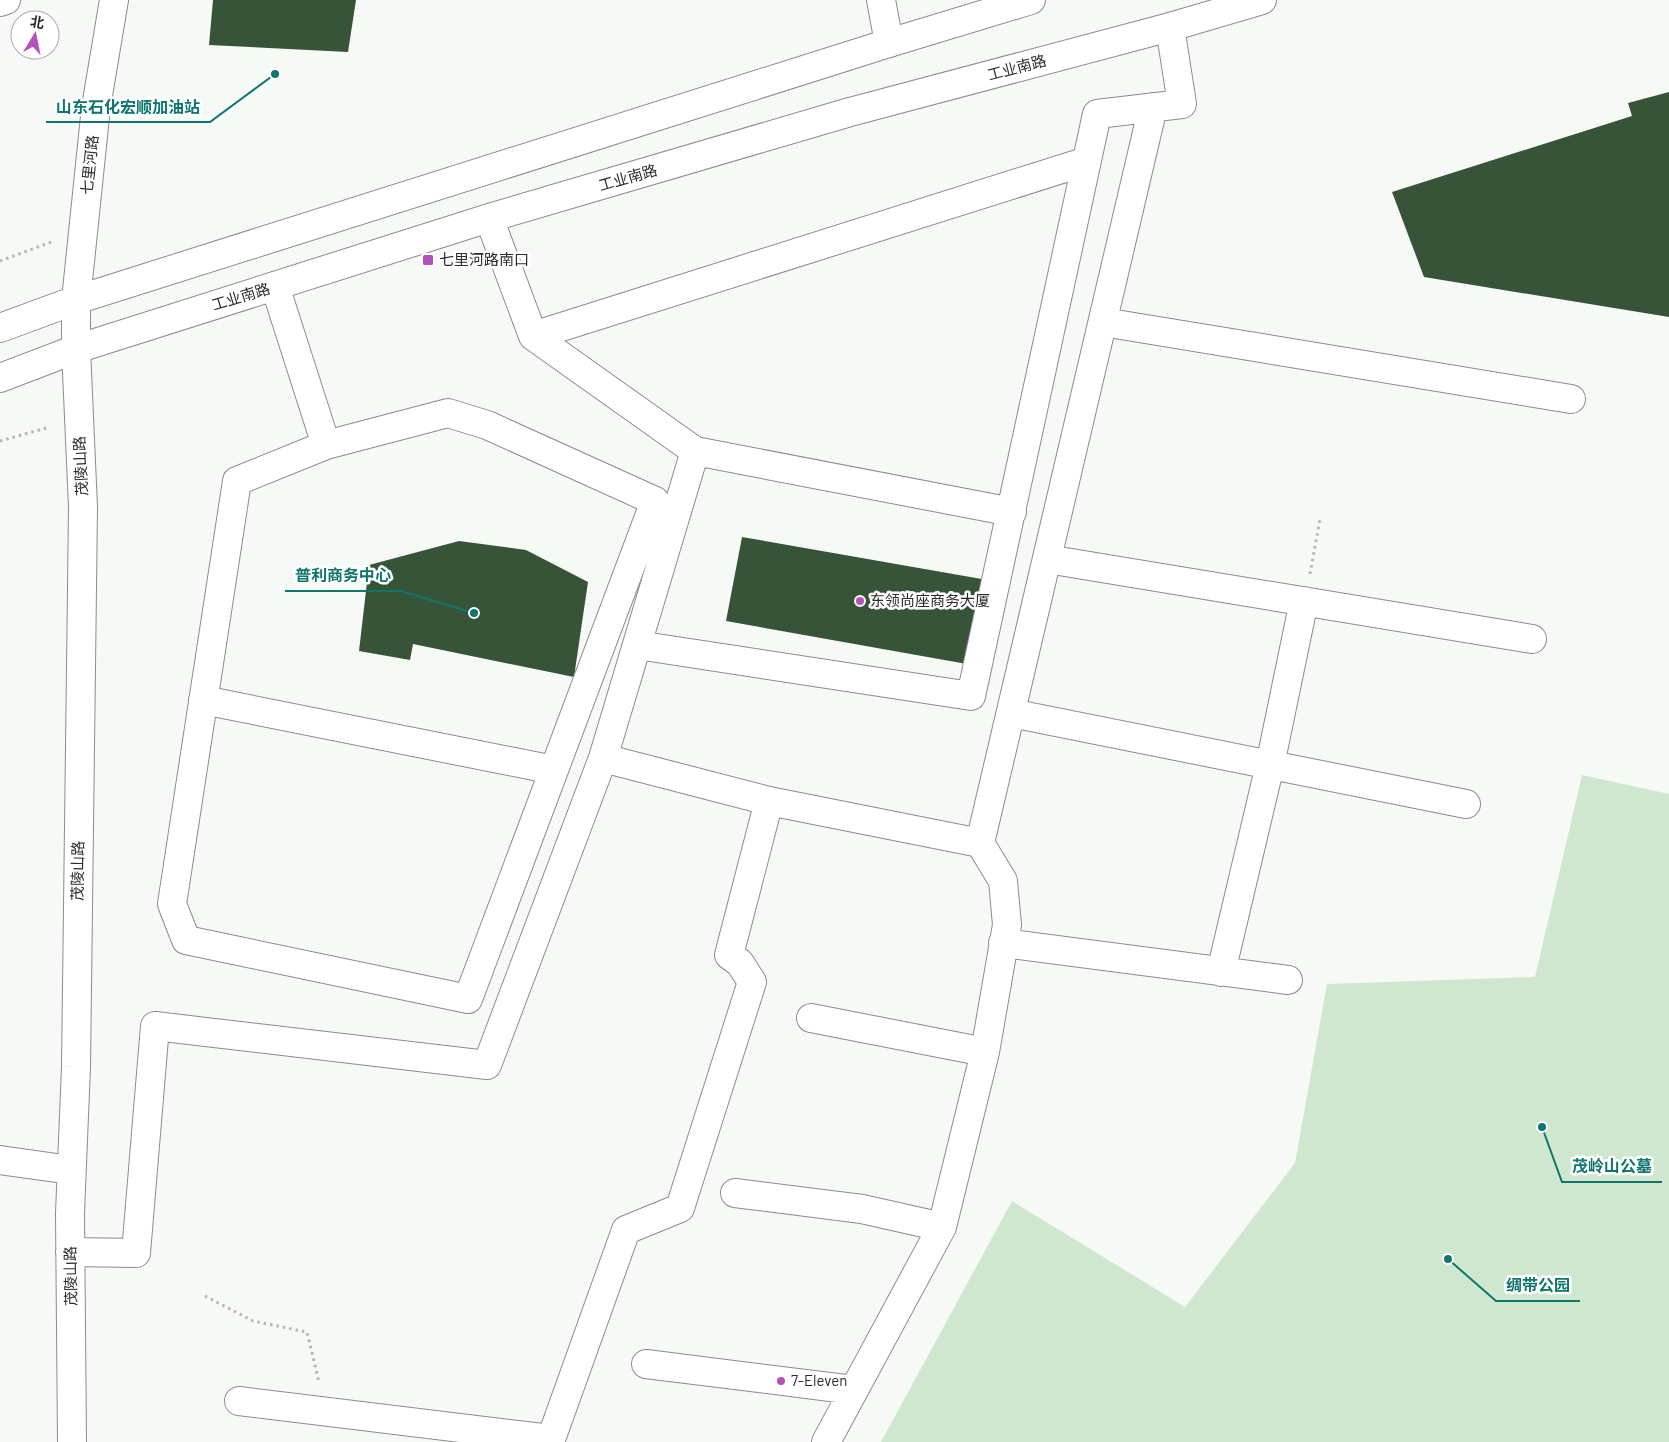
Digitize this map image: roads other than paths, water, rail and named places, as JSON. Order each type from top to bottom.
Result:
[{"type":"street","points":[[0,2],[6,0]]},
{"type":"street","name":"七里河路","points":[[76,300],[96,107],[114,0]]},
{"type":"street","points":[[881,0],[889,43]]},
{"type":"street","points":[[0,328],[76,300],[889,43],[1031,0]]},
{"type":"street","name":"工业南路","points":[[0,378],[76,348],[489,218],[850,112],[1170,27],[1262,0]]},
{"type":"street","points":[[637,645],[972,696],[1097,114],[1182,104],[1170,27]]},
{"type":"street","points":[[826,1442],[942,1226],[985,1052],[1007,925],[1003,881],[980,843],[1153,107]]},
{"type":"street","points":[[532,336],[1087,162]]},
{"type":"street","points":[[489,218],[532,336],[695,451],[1012,512]]},
{"type":"street","points":[[276,286],[326,445]]},
{"type":"street","name":"茂陵山路","points":[[72,1442],[70,1252],[71,1170],[76,1067],[83,506],[76,348],[76,300]]},
{"type":"street","points":[[1103,322],[1571,399]]},
{"type":"street","points":[[448,413],[487,425],[655,501],[468,999],[186,940],[172,904],[237,480],[326,445],[448,413]]},
{"type":"street","points":[[70,1252],[136,1254],[155,1026],[487,1065],[603,758],[695,451]]},
{"type":"street","points":[[1047,558],[1532,639]]},
{"type":"street","points":[[1221,972],[1270,765],[1304,601]]},
{"type":"street","points":[[203,700],[554,770]]},
{"type":"street","points":[[1011,713],[1466,804]]},
{"type":"street","points":[[603,758],[769,801],[980,843]]},
{"type":"street","points":[[239,1400],[551,1441],[626,1230],[680,1208],[752,982],[740,962],[729,956],[769,801]]},
{"type":"street","points":[[1003,943],[1288,980]]},
{"type":"street","points":[[811,1018],[985,1052]]},
{"type":"street","points":[[0,1160],[71,1170]]},
{"type":"street","points":[[735,1193],[862,1209],[942,1226]]},
{"type":"street","points":[[646,1364],[854,1390]]},
{"type":"place","name":"山东石化宏顺加油站","points":[[275,74]]},
{"type":"place","name":"七里河路南口","points":[[428,260]]},
{"type":"place","name":"东领尚座商务大厦","points":[[860,601]]},
{"type":"place","name":"普利商务中心","points":[[474,613]]},
{"type":"place","name":"茂岭山公墓","points":[[1542,1127]]},
{"type":"place","name":"绸带公园","points":[[1448,1259]]},
{"type":"place","name":"7-Eleven","points":[[781,1381]]}]
